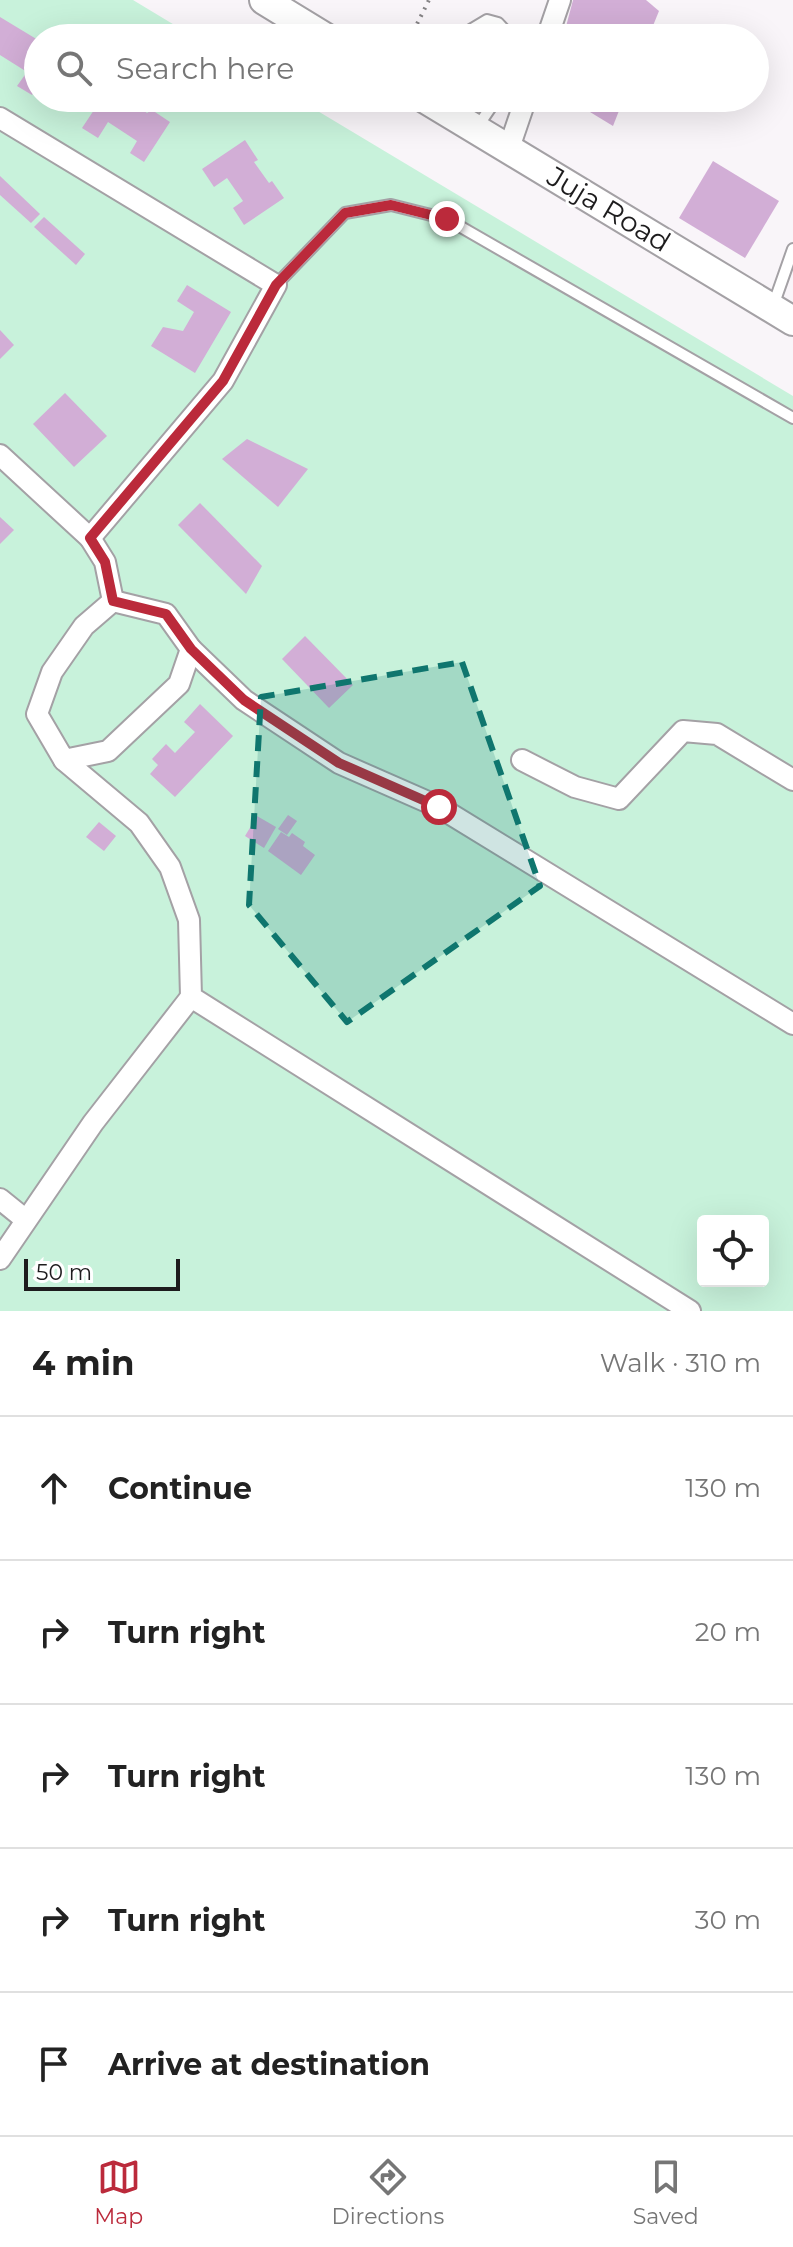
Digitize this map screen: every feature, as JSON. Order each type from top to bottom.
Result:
[{"type":"main road","points":[[264,0],[303,24]]},
{"type":"main road","name":"Juja Road","points":[[448,112],[783,314]]},
{"type":"street","points":[[552,24],[560,0]]},
{"type":"street","points":[[509,148],[521,112]]},
{"type":"street","points":[[0,118],[276,285],[223,381],[90,538]]},
{"type":"street","points":[[0,455],[90,538],[105,562],[113,601]]},
{"type":"street","points":[[113,601],[166,614],[191,649],[244,700],[339,763],[439,807],[793,1024]]},
{"type":"street","points":[[0,1259],[93,1123],[191,997],[189,920],[170,867],[139,823],[64,760],[37,714],[52,672],[84,626],[113,601]]},
{"type":"street","points":[[64,760],[108,751],[179,684],[191,649]]},
{"type":"street","points":[[522,760],[575,787],[619,799],[683,731],[717,734],[793,780]]},
{"type":"street","points":[[191,997],[690,1311]]},
{"type":"street","points":[[0,1199],[26,1220]]},
{"type":"lane","points":[[480,24],[487,20],[499,24]]},
{"type":"lane","points":[[476,128],[485,112]]},
{"type":"lane","points":[[276,285],[345,213],[391,205],[447,219],[793,418]]},
{"type":"lane","points":[[783,314],[793,249]]},
{"type":"path","points":[[417,24],[429,0]]},
{"type":"highlighted area","points":[[462,662],[540,886],[347,1022],[249,905],[261,697]]},
{"type":"green space","points":[[0,0],[133,0],[173,24],[24,24],[24,112],[319,112],[793,396],[793,1311],[0,1311]]},
{"type":"building","points":[[573,0],[646,0],[659,11],[654,24],[567,24]]},
{"type":"building","points":[[0,17],[24,32],[24,70],[0,55]]},
{"type":"building","points":[[24,76],[24,90],[17,86]]},
{"type":"building","points":[[93,112],[155,112],[170,122],[144,162],[130,153],[137,141],[108,122],[98,138],[82,128]]},
{"type":"building","points":[[590,112],[618,112],[613,126]]},
{"type":"building","points":[[245,140],[258,160],[254,162],[284,198],[244,225],[233,208],[243,201],[227,178],[214,187],[202,169]]},
{"type":"building","points":[[713,161],[779,201],[745,258],[679,218]]},
{"type":"building","points":[[0,176],[40,214],[31,223],[0,195]]},
{"type":"building","points":[[44,217],[85,254],[76,265],[34,227]]},
{"type":"building","points":[[187,285],[231,312],[195,373],[151,346],[163,327],[183,331],[194,312],[177,301]]},
{"type":"building","points":[[0,330],[14,345],[0,359]]},
{"type":"building","points":[[65,393],[107,436],[74,467],[33,424]]},
{"type":"building","points":[[247,439],[308,469],[278,507],[222,459]]},
{"type":"building","points":[[200,503],[262,566],[246,594],[178,525]]},
{"type":"building","points":[[0,517],[14,530],[0,544]]},
{"type":"building","points":[[305,636],[353,685],[329,708],[282,659]]},
{"type":"building","points":[[200,704],[233,736],[175,797],[150,774],[158,765],[152,759],[166,744],[175,753],[195,732],[184,722]]},
{"type":"building","points":[[288,815],[297,821],[287,835],[278,829]]},
{"type":"building","points":[[257,816],[276,827],[264,848],[245,836]]},
{"type":"building","points":[[99,822],[116,836],[104,851],[86,837]]},
{"type":"building","points":[[281,832],[289,837],[292,833],[305,842],[303,846],[315,855],[301,875],[268,851]]},
{"type":"route","points":[[439,807],[339,763],[244,700],[191,649],[166,614],[113,601],[105,562],[90,538],[223,381],[276,285],[345,213],[391,205],[447,219]]}]
